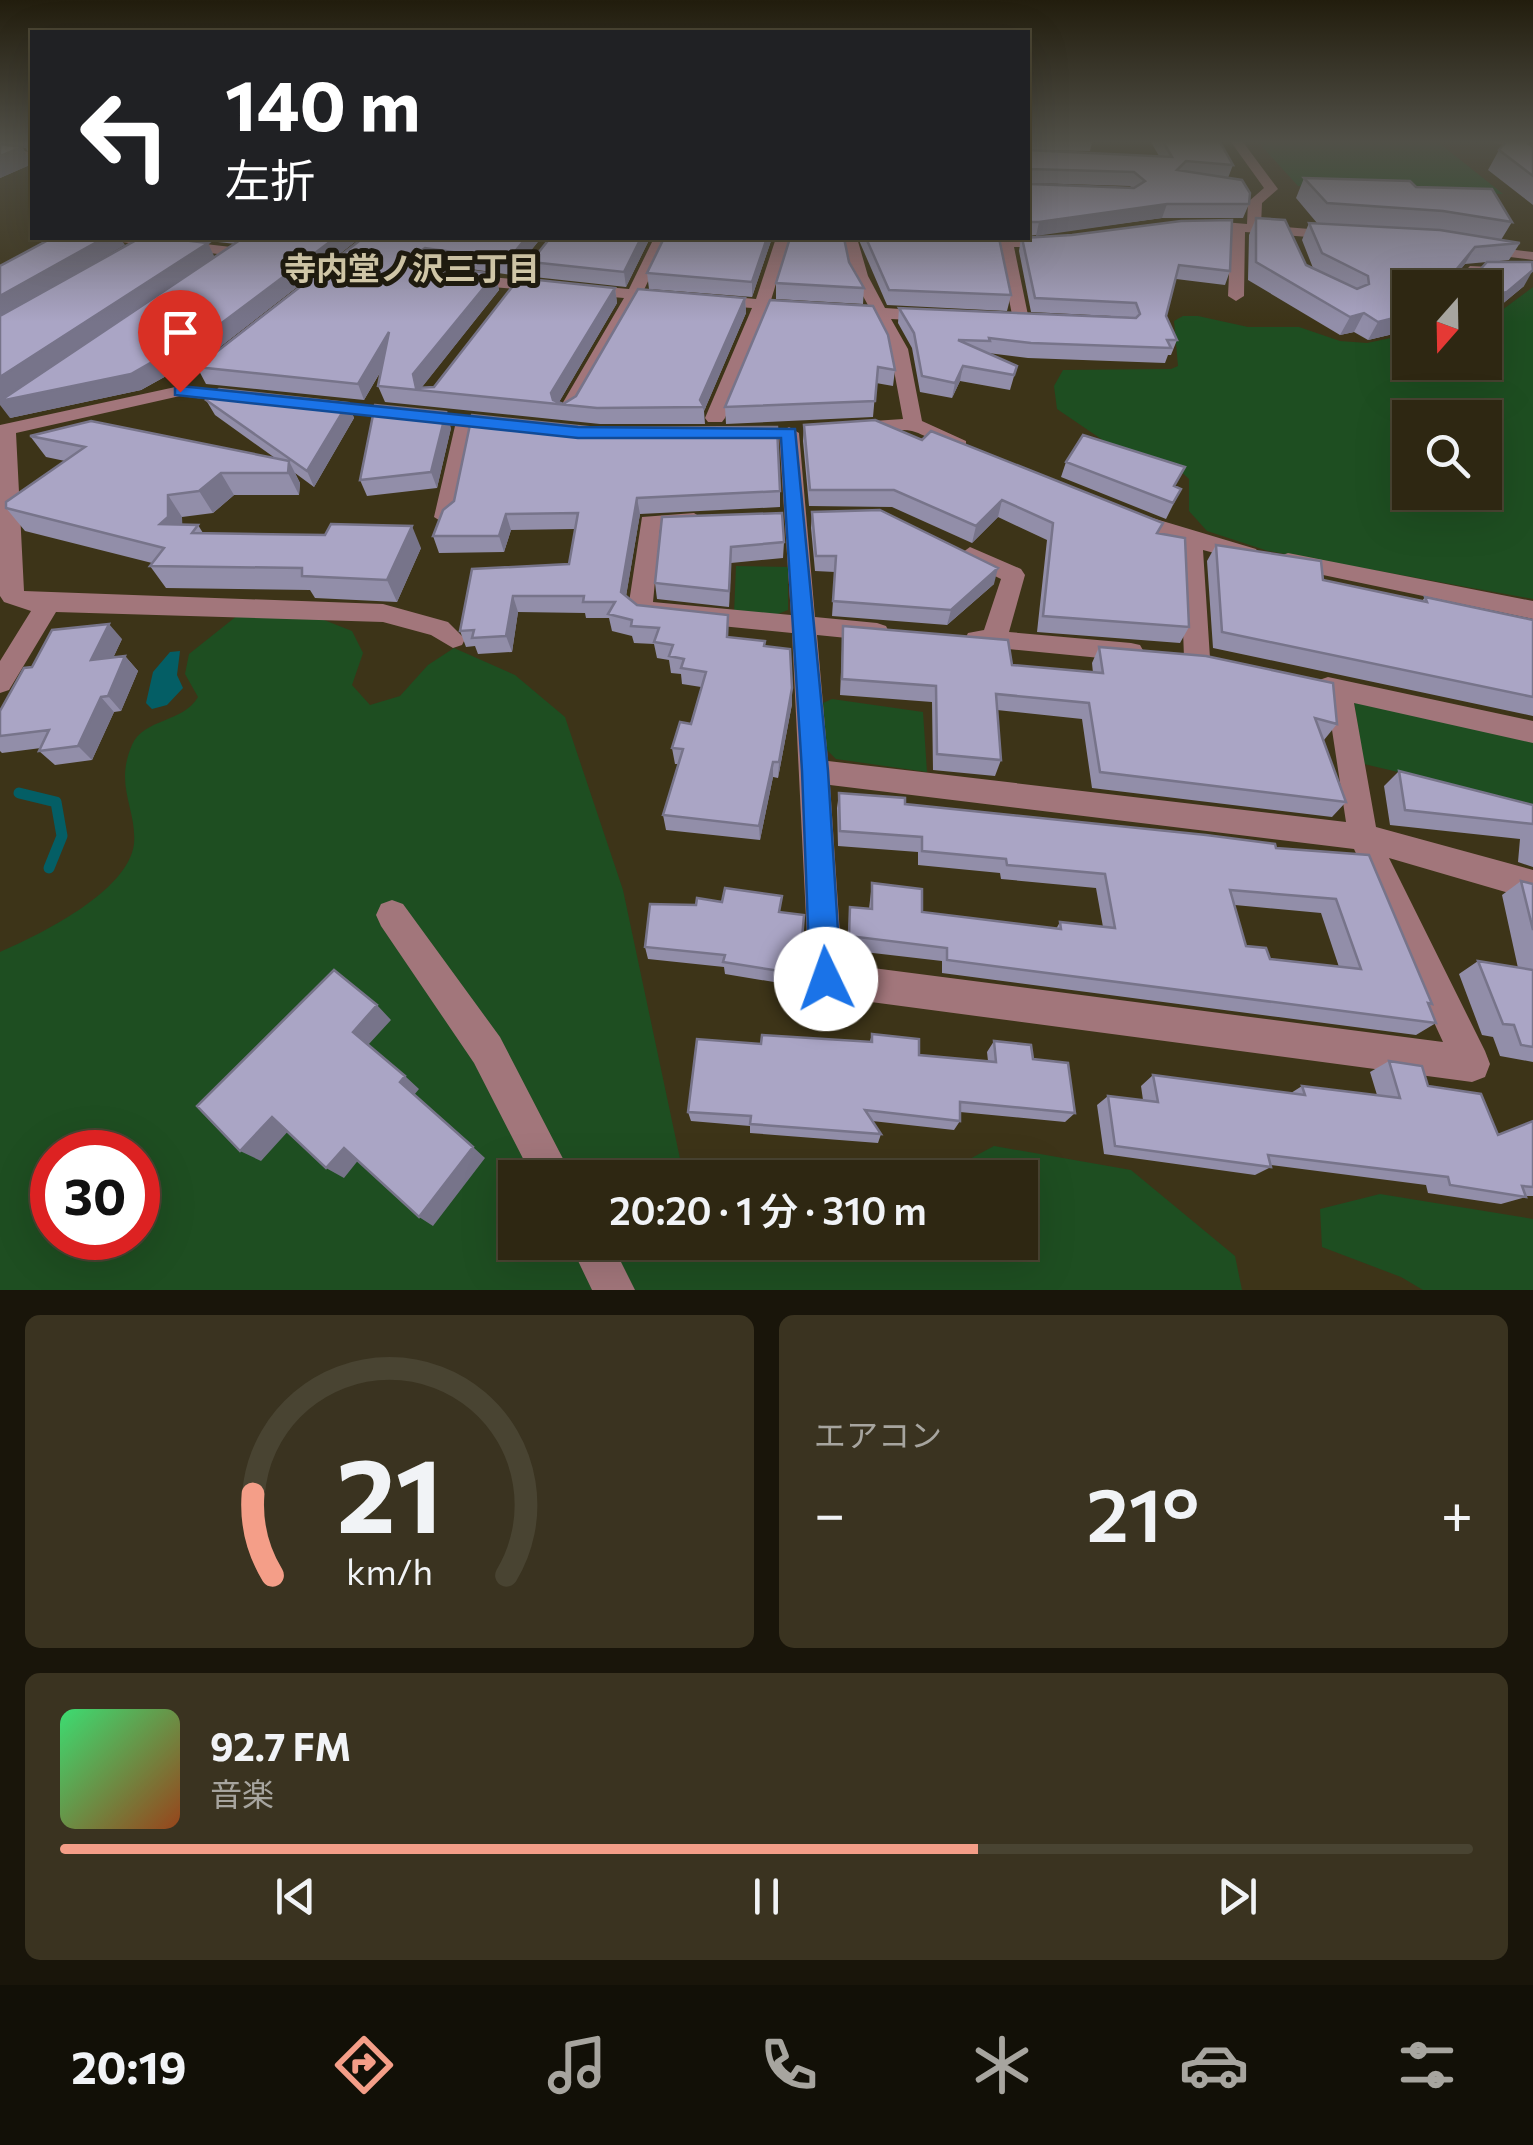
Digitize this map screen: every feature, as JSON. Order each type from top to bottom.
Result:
[{"type":"street","points":[[1236,296],[1246,228],[1255,202]]},
{"type":"street","points":[[1176,225],[1246,228],[1290,240],[1352,235]]},
{"type":"street","points":[[139,240],[240,252],[207,274]]},
{"type":"street","points":[[567,411],[634,295],[660,240]]},
{"type":"street","points":[[718,428],[782,240]]},
{"type":"street","points":[[851,240],[860,276],[899,349],[914,424]]},
{"type":"street","points":[[954,240],[1006,244],[1073,240]]},
{"type":"street","points":[[118,259],[148,241]]},
{"type":"street","points":[[1001,319],[1030,320],[1006,244]]},
{"type":"street","points":[[1461,246],[1527,255],[1523,271],[1502,271]]},
{"type":"street","points":[[510,291],[528,269]]},
{"type":"street","points":[[444,274],[510,291],[634,295],[942,317]]},
{"type":"street","points":[[258,399],[188,386],[3,430],[12,596],[31,603],[383,613],[439,628],[453,639]]},
{"type":"street","points":[[297,403],[520,427]]},
{"type":"street","points":[[445,517],[466,421]]},
{"type":"street","points":[[842,429],[914,424],[985,456]]},
{"type":"street","points":[[789,432],[815,771],[826,979],[1472,1064],[1363,838],[1339,690]]},
{"type":"street","points":[[1106,510],[1192,540],[1533,610]]},
{"type":"street","points":[[724,519],[650,522],[640,609],[900,634]]},
{"type":"street","points":[[958,638],[1188,658],[1192,540]]},
{"type":"street","points":[[948,545],[1014,575],[1012,589],[996,620],[996,640]]},
{"type":"street","points":[[0,683],[48,603]]},
{"type":"street","points":[[1304,682],[1533,732]]},
{"type":"street","points":[[815,771],[1363,838],[1533,885]]},
{"type":"street","points":[[392,916],[487,1050],[545,1160]]},
{"type":"street","points":[[598,1260],[614,1290]]},
{"type":"green space","points":[[1533,287],[1533,599],[1268,551],[1207,531],[1189,511],[1189,479],[1176,467],[1110,445],[1057,409],[1054,386],[1063,370],[1178,366],[1174,321],[1183,316],[1248,327],[1299,327],[1340,341],[1367,343],[1392,338],[1392,380],[1502,380],[1502,310]]},
{"type":"green space","points":[[736,566],[788,567],[788,610],[778,614],[734,614]]},
{"type":"green space","points":[[301,611],[352,631],[363,653],[352,685],[370,705],[400,696],[428,665],[454,648],[515,675],[565,717],[623,890],[680,1160],[498,1160],[498,1260],[1038,1260],[1038,1160],[968,1160],[994,1146],[1131,1170],[1235,1256],[1242,1290],[0,1290],[0,952],[79,910],[116,879],[128,862],[134,831],[126,785],[127,760],[138,736],[183,712],[198,697],[185,674],[189,654],[238,615]]},
{"type":"green space","points":[[832,699],[923,712],[927,772],[836,759],[827,750],[823,703]]},
{"type":"green space","points":[[1354,702],[1533,742],[1533,804],[1364,764]]},
{"type":"green space","points":[[1380,1194],[1533,1219],[1533,1290],[1423,1290],[1401,1277],[1322,1247],[1320,1209]]},
{"type":"water","points":[[180,651],[177,675],[183,688],[167,705],[152,709],[146,703],[153,672],[170,652]]},
{"type":"building","points":[[1030,202],[1249,202],[1167,204],[1030,222]]},
{"type":"building","points":[[1500,202],[1512,222],[1443,211],[1327,203]]},
{"type":"building","points":[[1256,218],[1285,220],[1306,265],[1357,289],[1369,284],[1368,276],[1322,253],[1309,223],[1440,230],[1520,243],[1475,247],[1456,270],[1392,270],[1392,318],[1378,322],[1364,313],[1350,317],[1256,262]]},
{"type":"building","points":[[1232,220],[1230,271],[1179,265],[1166,316],[1177,340],[1167,340],[1171,348],[989,338],[990,341],[958,340],[1017,366],[1014,375],[963,366],[955,383],[922,376],[914,333],[899,308],[1136,318],[1140,314],[1136,303],[1035,298],[1022,240],[1181,221]]},
{"type":"building","points":[[48,240],[100,240],[0,296],[0,266]]},
{"type":"building","points":[[136,240],[208,243],[0,377],[0,316]]},
{"type":"building","points":[[240,240],[332,240],[171,361],[159,358],[131,374],[0,401]]},
{"type":"building","points":[[360,240],[524,240],[508,260],[425,248],[413,256],[424,265],[495,274],[413,374],[416,388],[434,387],[519,278],[615,288],[551,393],[553,400],[563,404],[576,396],[638,289],[745,298],[700,400],[704,407],[597,408],[378,386],[389,332],[358,384],[197,367]]},
{"type":"building","points":[[548,240],[640,240],[624,272],[531,262]]},
{"type":"building","points":[[663,240],[766,240],[752,282],[647,273]]},
{"type":"building","points":[[789,240],[844,240],[849,262],[864,288],[776,283]]},
{"type":"building","points":[[867,240],[999,240],[1011,295],[889,290]]},
{"type":"building","points":[[1487,262],[1532,262],[1533,270],[1502,293],[1502,270],[1480,270]]},
{"type":"building","points":[[770,300],[873,306],[888,335],[895,370],[878,367],[875,401],[725,407]]},
{"type":"building","points":[[219,389],[348,403],[307,471],[206,400]]},
{"type":"building","points":[[375,405],[446,412],[431,472],[360,480]]},
{"type":"building","points":[[472,415],[597,428],[777,427],[780,491],[637,498],[621,592],[637,605],[728,615],[727,637],[765,641],[764,646],[790,649],[792,688],[779,762],[773,762],[759,826],[663,815],[683,749],[672,748],[680,722],[691,724],[706,672],[681,668],[684,659],[669,656],[673,645],[654,642],[659,628],[631,626],[632,620],[608,614],[615,602],[583,602],[584,596],[513,596],[506,636],[472,638],[474,630],[460,631],[472,569],[569,564],[578,513],[506,514],[499,536],[433,536],[443,510],[454,501]]},
{"type":"building","points":[[875,420],[922,440],[931,431],[1163,523],[1157,533],[1185,538],[1189,627],[1043,616],[1053,523],[1002,500],[976,526],[894,490],[810,490],[804,425]]},
{"type":"building","points":[[91,421],[289,461],[288,473],[221,473],[199,491],[168,495],[168,517],[160,524],[198,525],[192,533],[325,535],[331,524],[412,526],[387,580],[302,576],[302,568],[150,566],[164,548],[6,508],[6,502],[85,447],[30,436]]},
{"type":"building","points":[[1083,435],[1185,467],[1174,486],[1181,489],[1173,503],[1066,462]]},
{"type":"building","points":[[880,510],[998,568],[951,610],[833,601],[836,556],[816,556],[812,512]]},
{"type":"building","points":[[782,513],[784,542],[731,547],[729,591],[655,583],[662,517]]},
{"type":"building","points":[[1216,545],[1321,561],[1323,580],[1533,620],[1533,697],[1222,632]]},
{"type":"building","points":[[109,624],[91,660],[125,656],[108,696],[101,697],[78,746],[39,751],[49,730],[0,736],[0,711],[24,668],[32,667],[52,630]]},
{"type":"building","points":[[843,626],[1008,640],[1012,665],[1103,673],[1099,647],[1206,656],[1333,683],[1337,724],[1315,718],[1346,802],[1100,772],[1089,703],[996,694],[1001,760],[937,754],[936,686],[842,679]]},
{"type":"building","points":[[1399,771],[1533,805],[1533,824],[1405,810]]},
{"type":"building","points":[[839,793],[905,798],[905,804],[1206,835],[1275,844],[1276,848],[1369,855],[1432,1004],[1428,1003],[1436,1023],[947,960],[947,948],[849,936],[850,907],[872,909],[872,883],[922,889],[922,912],[1061,929],[1060,922],[1115,928],[1105,874],[1007,865],[1006,859],[922,851],[922,837],[840,831]],"holes":[[[1230,890],[1336,899],[1361,969],[1270,959],[1266,948],[1246,946]]]},
{"type":"building","points":[[1521,881],[1533,884],[1533,930]]},
{"type":"building","points":[[725,888],[782,896],[779,912],[804,915],[799,974],[723,962],[725,955],[645,947],[650,904],[696,905],[697,898],[722,902]]},
{"type":"building","points":[[1478,961],[1533,970],[1533,1047],[1521,1045],[1514,1025],[1503,1024]]},
{"type":"building","points":[[334,970],[377,1005],[353,1032],[405,1076],[400,1082],[473,1147],[419,1217],[344,1148],[326,1168],[272,1117],[240,1151],[197,1106]]},
{"type":"building","points":[[872,1034],[919,1039],[919,1055],[996,1062],[994,1041],[1031,1045],[1033,1059],[1068,1063],[1075,1113],[960,1102],[960,1121],[865,1110],[881,1134],[750,1124],[751,1116],[688,1112],[697,1039],[761,1044],[762,1035],[872,1042]]},
{"type":"building","points":[[1389,1061],[1422,1066],[1428,1086],[1481,1094],[1498,1135],[1533,1121],[1533,1187],[1522,1186],[1526,1197],[1450,1185],[1448,1177],[1268,1155],[1271,1167],[1115,1146],[1108,1096],[1158,1102],[1153,1075],[1305,1095],[1302,1086],[1400,1098]]},
{"type":"waterway","points":[[19,793],[56,802],[62,836],[49,868]]},
{"type":"district","name":"寺内堂ノ沢三丁目","points":[[412,269]]},
{"type":"route","points":[[180,392],[578,433],[789,433],[798,516],[826,979]]}]
